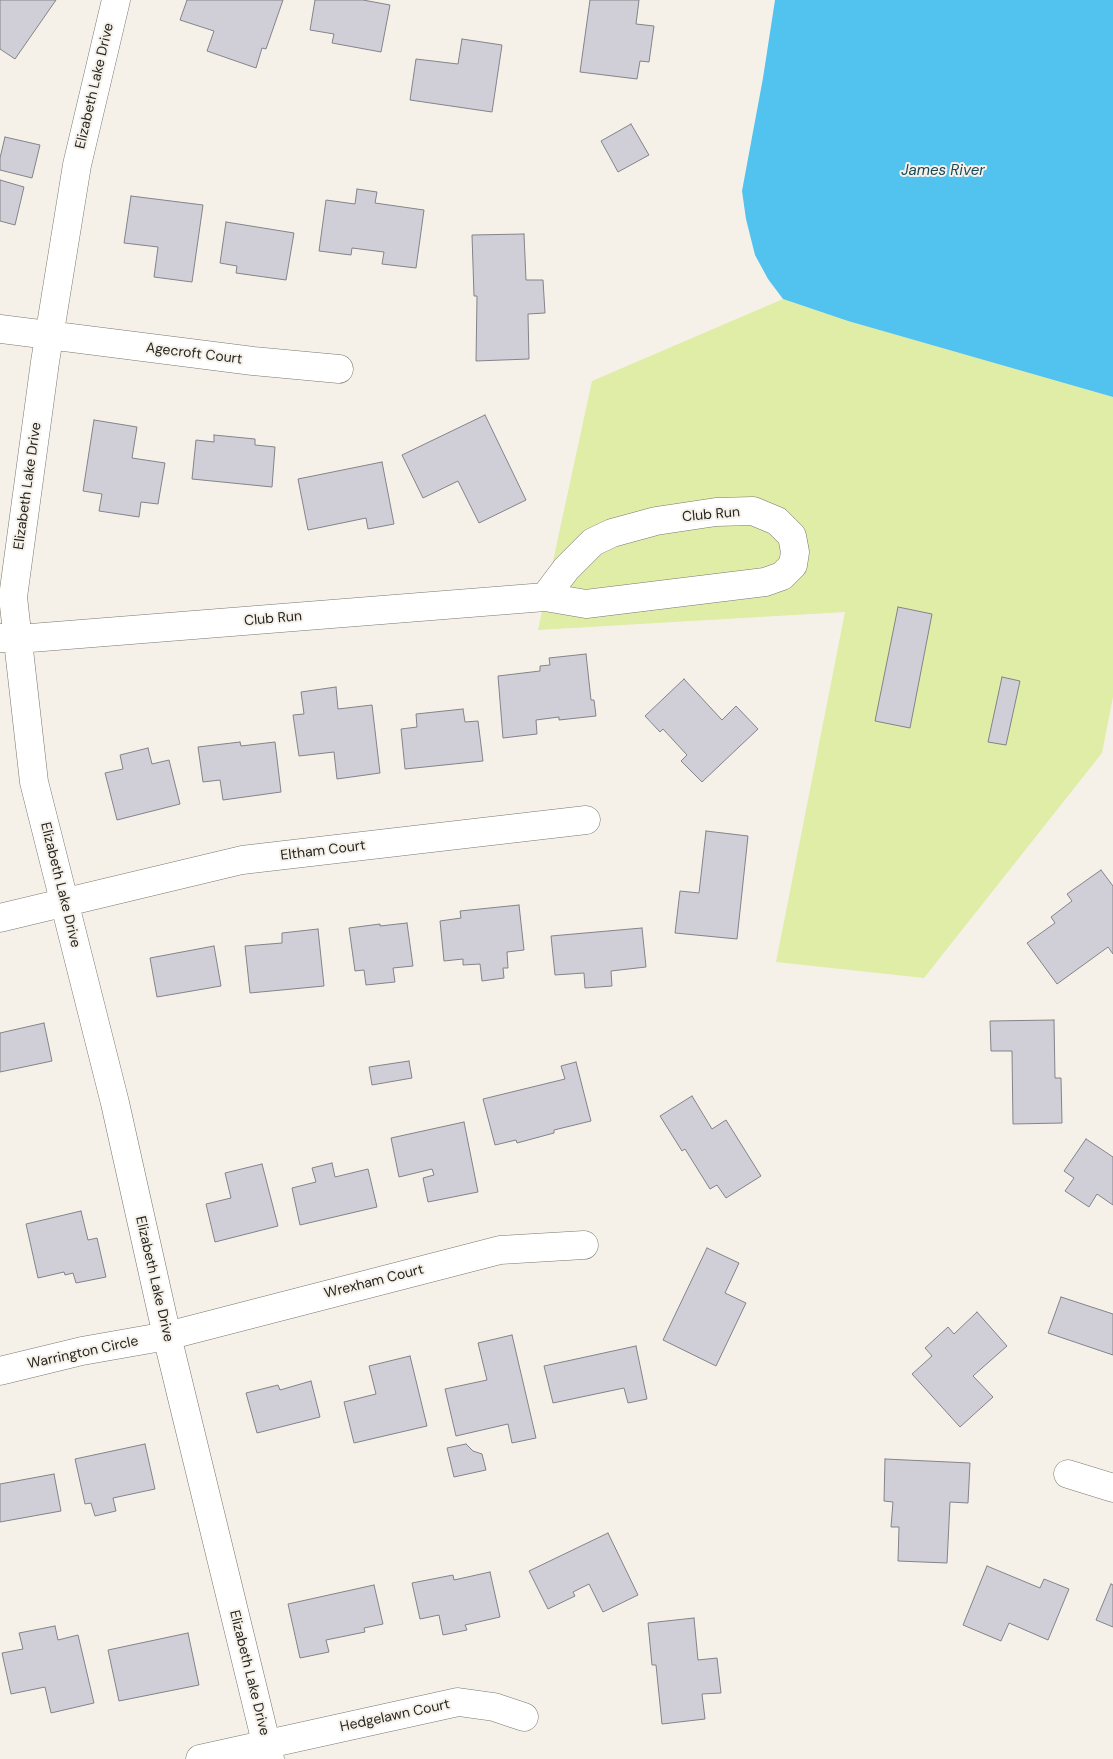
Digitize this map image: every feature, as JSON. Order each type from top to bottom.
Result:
[{"type":"street","name":"Elizabeth Lake Drive","points":[[116,0],[76,165],[49,336],[12,597],[9,639],[34,782],[115,1104],[167,1336],[268,1751]]},
{"type":"street","name":"Agecroft Court","points":[[0,329],[339,370]]},
{"type":"street","name":"Club Run","points":[[9,639],[545,597],[586,604],[765,582],[782,576],[793,564],[795,552],[792,536],[777,521],[753,511],[716,512],[656,521],[612,533],[593,542],[566,569],[545,597]]},
{"type":"street","name":"Eltham Court","points":[[0,918],[242,860],[586,820]]},
{"type":"street","name":"Wrexham Court","points":[[167,1336],[500,1250],[584,1245]]},
{"type":"street","name":"Warrington Circle","points":[[0,1372],[82,1351],[167,1336]]},
{"type":"street","points":[[1068,1474],[1113,1488]]},
{"type":"street","name":"Hedgelawn Court","points":[[200,1759],[268,1751],[458,1702],[494,1707],[524,1717]]},
{"type":"green space","points":[[783,299],[848,321],[1113,397],[1113,697],[1102,753],[924,978],[776,962],[845,612],[538,630],[592,381]]},
{"type":"water","name":"James River","points":[[775,0],[1113,0],[1113,397],[848,321],[783,299],[768,279],[755,255],[746,219],[742,191]]},
{"type":"building","points":[[0,0],[56,0],[15,59],[0,49]]},
{"type":"building","points":[[187,0],[283,0],[266,49],[262,48],[256,68],[207,51],[214,31],[180,20]]},
{"type":"building","points":[[315,0],[363,0],[390,5],[381,52],[332,43],[334,34],[310,30]]},
{"type":"building","points":[[590,0],[639,0],[636,24],[654,26],[649,62],[640,61],[637,79],[580,72]]},
{"type":"building","points":[[462,39],[502,45],[492,112],[410,100],[416,59],[458,64]]},
{"type":"building","points":[[631,124],[649,155],[618,172],[601,141]]},
{"type":"building","points":[[5,137],[40,145],[32,178],[0,170],[0,158]]},
{"type":"building","points":[[0,180],[24,187],[15,225],[0,221]]},
{"type":"building","points":[[357,189],[377,192],[375,203],[424,210],[416,268],[382,264],[384,252],[352,248],[351,255],[319,251],[326,200],[355,204]]},
{"type":"building","points":[[131,196],[203,205],[192,282],[154,277],[158,247],[124,243]]},
{"type":"building","points":[[226,222],[294,233],[286,280],[236,273],[237,266],[220,263]]},
{"type":"building","points":[[524,234],[526,280],[543,280],[545,313],[528,314],[529,359],[476,361],[477,296],[474,296],[472,235]]},
{"type":"building","points":[[485,415],[526,500],[479,523],[458,481],[423,498],[402,455]]},
{"type":"building","points":[[94,420],[137,427],[132,458],[165,463],[158,504],[141,502],[139,517],[99,511],[102,494],[83,491]]},
{"type":"building","points":[[214,435],[255,439],[255,445],[275,447],[272,487],[192,479],[196,440],[214,442]]},
{"type":"building","points":[[382,462],[394,524],[368,529],[366,518],[308,530],[298,479]]},
{"type":"building","points":[[898,607],[932,614],[910,728],[875,721]]},
{"type":"building","points":[[586,654],[591,700],[594,700],[596,716],[559,720],[559,717],[536,720],[537,734],[503,738],[498,676],[540,671],[540,666],[550,665],[549,658]]},
{"type":"building","points":[[1002,677],[1020,681],[1006,745],[988,742]]},
{"type":"building","points":[[684,679],[722,720],[736,706],[758,729],[702,782],[681,761],[687,755],[663,729],[660,732],[645,716]]},
{"type":"building","points":[[336,687],[338,709],[372,705],[380,773],[337,779],[334,752],[299,756],[293,715],[304,714],[301,692]]},
{"type":"building","points":[[463,709],[465,722],[478,721],[483,761],[405,769],[401,729],[417,727],[416,714]]},
{"type":"building","points":[[240,742],[241,746],[275,742],[281,792],[223,800],[220,780],[203,782],[198,747]]},
{"type":"building","points":[[148,748],[152,764],[169,760],[180,804],[117,820],[105,773],[123,769],[120,755]]},
{"type":"building","points":[[706,831],[748,836],[737,939],[675,933],[680,891],[699,893]]},
{"type":"building","points":[[1101,870],[1113,886],[1113,954],[1108,947],[1057,984],[1027,943],[1055,923],[1051,917],[1072,901],[1067,894]]},
{"type":"building","points":[[519,905],[524,950],[507,952],[508,968],[503,968],[504,978],[482,981],[480,964],[463,965],[463,959],[444,961],[440,921],[461,918],[460,911]]},
{"type":"building","points":[[407,923],[413,966],[393,968],[395,982],[366,985],[364,970],[355,971],[349,928]]},
{"type":"building","points":[[642,928],[646,967],[611,971],[612,986],[585,988],[584,973],[555,975],[551,936]]},
{"type":"building","points":[[318,929],[324,986],[250,993],[245,946],[282,943],[282,933]]},
{"type":"building","points":[[214,946],[221,986],[157,997],[150,958]]},
{"type":"building","points":[[1054,1020],[1055,1078],[1061,1078],[1062,1123],[1013,1124],[1012,1051],[991,1051],[990,1021]]},
{"type":"building","points":[[44,1023],[52,1061],[0,1072],[0,1033]]},
{"type":"building","points":[[409,1061],[412,1078],[372,1085],[369,1067]]},
{"type":"building","points":[[576,1062],[591,1121],[554,1130],[554,1133],[517,1143],[516,1140],[495,1145],[483,1099],[565,1079],[561,1066]]},
{"type":"building","points":[[692,1096],[712,1129],[726,1120],[761,1176],[726,1198],[717,1185],[710,1189],[685,1149],[682,1151],[660,1116]]},
{"type":"building","points":[[464,1122],[478,1192],[428,1202],[423,1178],[434,1175],[432,1169],[399,1177],[391,1138]]},
{"type":"building","points":[[1086,1139],[1113,1157],[1113,1205],[1097,1194],[1089,1207],[1065,1191],[1074,1178],[1064,1171]]},
{"type":"building","points":[[332,1163],[335,1177],[368,1169],[377,1207],[300,1225],[292,1188],[316,1182],[312,1168]]},
{"type":"building","points":[[262,1164],[278,1226],[215,1242],[206,1204],[231,1198],[225,1173]]},
{"type":"building","points":[[81,1211],[88,1240],[97,1238],[106,1277],[76,1283],[73,1273],[65,1275],[64,1272],[38,1278],[26,1224]]},
{"type":"building","points":[[707,1248],[739,1263],[725,1293],[746,1303],[716,1366],[663,1340]]},
{"type":"building","points":[[1061,1297],[1113,1314],[1113,1355],[1048,1333]]},
{"type":"building","points":[[977,1312],[1007,1346],[973,1376],[993,1397],[960,1427],[912,1374],[932,1356],[925,1348],[948,1327],[954,1334]]},
{"type":"building","points":[[512,1335],[536,1438],[512,1443],[508,1424],[456,1436],[445,1389],[487,1380],[478,1343]]},
{"type":"building","points":[[636,1346],[647,1399],[628,1403],[624,1388],[553,1403],[544,1366]]},
{"type":"building","points":[[410,1356],[427,1426],[354,1443],[344,1402],[376,1394],[369,1366]]},
{"type":"building","points":[[311,1381],[320,1417],[257,1433],[246,1393],[278,1385],[280,1390]]},
{"type":"building","points":[[145,1444],[155,1489],[113,1498],[116,1511],[95,1516],[91,1503],[85,1504],[75,1459]]},
{"type":"building","points":[[466,1444],[473,1451],[482,1454],[486,1470],[454,1477],[447,1448]]},
{"type":"building","points":[[885,1459],[970,1463],[968,1503],[950,1502],[947,1563],[898,1561],[899,1527],[891,1527],[893,1502],[884,1501]]},
{"type":"building","points":[[54,1474],[61,1511],[0,1522],[0,1484]]},
{"type":"building","points":[[608,1533],[638,1595],[603,1612],[589,1584],[573,1592],[575,1596],[548,1609],[529,1571]]},
{"type":"building","points":[[987,1566],[1040,1588],[1044,1579],[1069,1589],[1048,1640],[1009,1623],[1001,1641],[963,1625]]},
{"type":"building","points":[[490,1572],[500,1617],[465,1625],[467,1630],[443,1635],[439,1615],[420,1619],[412,1583],[453,1575],[454,1580]]},
{"type":"building","points":[[1111,1584],[1113,1585],[1113,1627],[1096,1620]]},
{"type":"building","points":[[374,1585],[383,1624],[364,1628],[365,1632],[326,1640],[329,1652],[300,1658],[288,1604]]},
{"type":"building","points":[[694,1618],[698,1660],[717,1658],[721,1693],[702,1694],[705,1719],[662,1724],[656,1665],[652,1665],[648,1623]]},
{"type":"building","points":[[55,1626],[58,1640],[78,1635],[94,1703],[51,1713],[45,1687],[11,1694],[2,1653],[23,1649],[19,1633]]},
{"type":"building","points":[[188,1633],[199,1685],[119,1701],[108,1650]]}]
